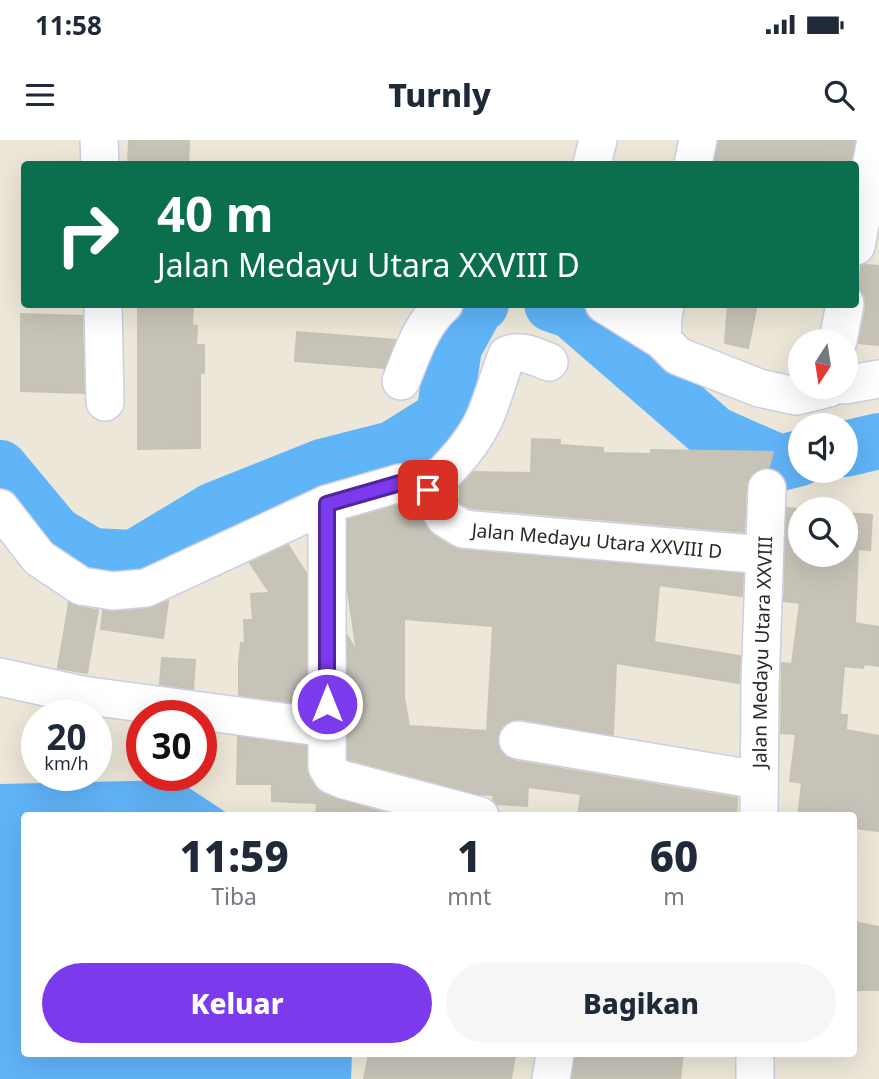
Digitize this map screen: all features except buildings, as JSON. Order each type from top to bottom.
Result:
[{"type":"street","points":[[99,140],[100,161]]},
{"type":"street","points":[[593,161],[598,140]]},
{"type":"street","points":[[694,161],[698,140]]},
{"type":"street","points":[[859,230],[876,140]]},
{"type":"street","points":[[103,308],[105,402]]},
{"type":"street","points":[[401,381],[422,332],[441,308]]},
{"type":"street","points":[[617,308],[664,322],[678,356],[759,388],[788,394]]},
{"type":"street","points":[[840,329],[844,308]]},
{"type":"street","points":[[0,508],[39,558],[81,586],[113,591],[146,588],[327,504],[400,483],[418,482],[428,490],[463,453],[485,418],[507,355],[515,351],[549,362]]},
{"type":"street","points":[[858,383],[879,379]]},
{"type":"street","name":"Jalan Medayu Utara XXVIII","points":[[759,812],[760,686],[767,488]]},
{"type":"street","name":"Jalan Medayu Utara XXVIII D","points":[[428,490],[445,517],[463,529],[764,555]]},
{"type":"street","points":[[327,504],[327,767],[332,775],[344,780],[465,812]]},
{"type":"street","points":[[0,677],[82,695],[327,729]]},
{"type":"street","points":[[518,740],[760,780]]},
{"type":"street","points":[[551,1079],[555,1057]]},
{"type":"street","points":[[755,1057],[755,1079]]},
{"type":"water","points":[[112,781],[126,781],[126,791],[194,791],[225,812],[21,812],[21,1057],[352,1057],[351,1079],[0,1079],[0,784],[21,784],[21,791],[112,791]]},
{"type":"waterway","points":[[0,468],[55,534],[92,556],[134,558],[214,510],[322,467],[393,449],[444,417],[454,347],[475,308]]},
{"type":"waterway","points":[[563,308],[572,311],[714,434],[780,463],[788,461]]},
{"type":"waterway","points":[[858,446],[879,441]]},
{"type":"route","points":[[327,704],[327,504],[400,483],[418,482],[428,490]]}]
